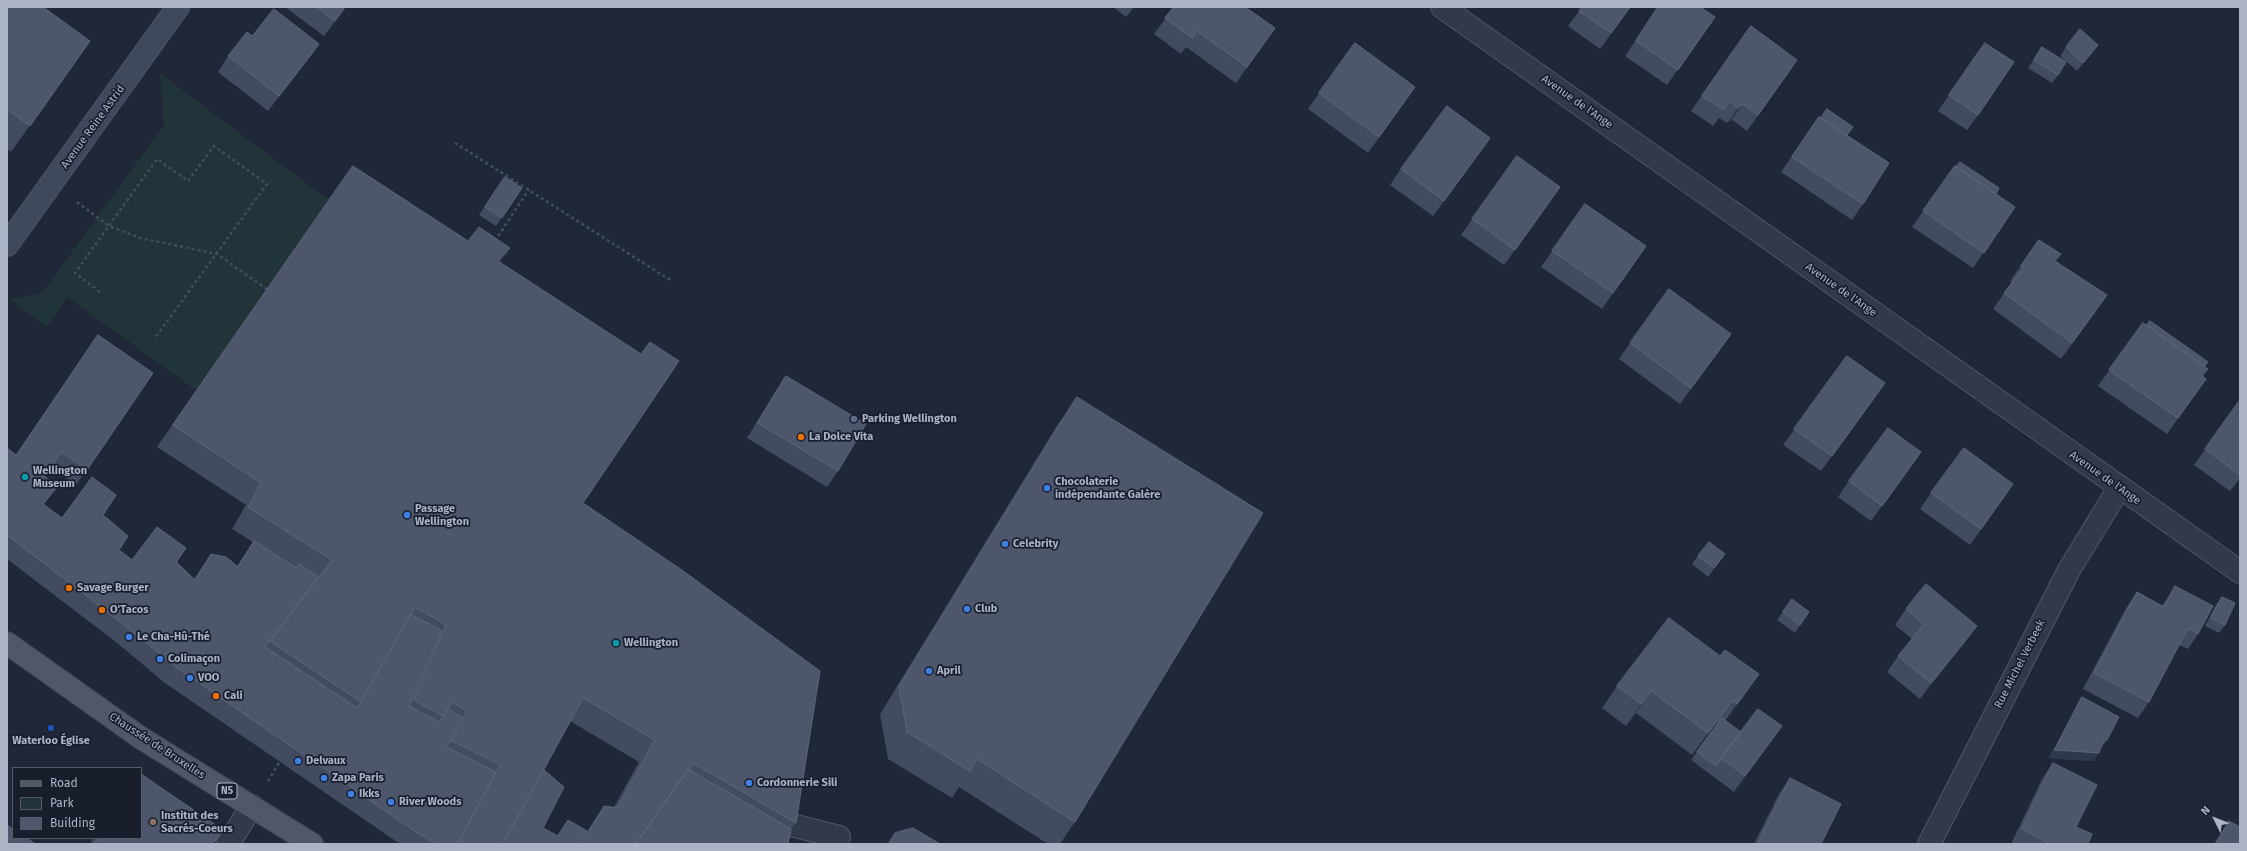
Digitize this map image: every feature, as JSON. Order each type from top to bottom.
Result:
[{"type":"main road","name":"Chaussée de Bruxelles","points":[[7,643],[141,738],[312,844]]},
{"type":"street","name":"Avenue Reine Astrid","points":[[7,245],[178,7]]},
{"type":"street","name":"Avenue de l'Ange","points":[[1442,7],[2119,488],[2240,572]]},
{"type":"street","name":"Rue Michel Verbeek","points":[[1929,844],[2069,570],[2119,488]]},
{"type":"street","points":[[228,844],[252,806]]},
{"type":"street","points":[[784,823],[839,837],[834,844]]},
{"type":"path","points":[[455,143],[670,280]]},
{"type":"path","points":[[100,292],[75,273],[158,159],[188,181],[214,146],[267,184],[156,338]]},
{"type":"path","points":[[53,183],[109,226],[140,238],[216,254],[268,290]]},
{"type":"path","points":[[494,243],[529,190]]},
{"type":"green space","points":[[160,73],[329,200],[197,391],[67,297],[47,327],[9,299],[42,293],[164,125]]},
{"type":"building","points":[[7,7],[43,7],[90,41],[30,126],[7,109]]},
{"type":"building","points":[[317,7],[345,7],[335,21]]},
{"type":"building","points":[[1174,7],[1245,7],[1275,28],[1247,67],[1197,31],[1192,38],[1165,18]]},
{"type":"building","points":[[1582,7],[1630,7],[1611,33],[1579,11]]},
{"type":"building","points":[[1658,7],[1700,7],[1715,17],[1678,70],[1636,41]]},
{"type":"building","points":[[274,9],[319,44],[279,96],[228,56],[247,32],[252,36]]},
{"type":"building","points":[[1751,26],[1797,60],[1758,115],[1743,104],[1738,108],[1729,101],[1724,110],[1702,96]]},
{"type":"building","points":[[2080,29],[2098,45],[2083,63],[2066,47]]},
{"type":"building","points":[[1355,43],[1415,87],[1379,137],[1319,93]]},
{"type":"building","points":[[1985,43],[2014,62],[1978,115],[1949,95]]},
{"type":"building","points":[[2042,47],[2066,62],[2058,75],[2034,60]]},
{"type":"building","points":[[1447,106],[1490,138],[1444,201],[1401,169]]},
{"type":"building","points":[[1827,109],[1853,127],[1847,135],[1821,118]]},
{"type":"building","points":[[1819,117],[1889,163],[1863,204],[1792,157]]},
{"type":"building","points":[[1517,156],[1560,187],[1515,250],[1472,219]]},
{"type":"building","points":[[1960,162],[1999,188],[1996,194],[1956,167]]},
{"type":"building","name":"Passage Wellington","points":[[353,166],[468,241],[479,227],[510,248],[498,261],[641,354],[650,342],[679,361],[583,503],[679,568],[820,671],[796,823],[693,763],[636,844],[582,844],[604,806],[617,808],[655,740],[583,698],[503,844],[458,844],[500,765],[452,741],[467,711],[452,702],[443,716],[414,700],[446,625],[415,607],[361,702],[270,641],[332,560],[248,507],[261,483],[173,425]]},
{"type":"building","points":[[1955,166],[2015,207],[1984,253],[1923,211]]},
{"type":"building","points":[[505,177],[522,188],[502,218],[485,207]]},
{"type":"building","points":[[1585,204],[1646,246],[1613,293],[1552,251]]},
{"type":"building","points":[[2039,240],[2061,254],[2055,261],[2107,295],[2072,343],[2004,293],[2024,267],[2021,266]]},
{"type":"building","points":[[1669,289],[1731,334],[1691,388],[1630,343]]},
{"type":"building","points":[[2150,321],[2208,362],[2205,366],[2147,325]]},
{"type":"building","points":[[2143,323],[2208,369],[2202,376],[2206,379],[2178,418],[2109,370]]},
{"type":"building","points":[[98,335],[153,373],[87,470],[62,452],[44,476],[57,487],[43,504],[62,518],[92,477],[116,495],[103,515],[128,536],[119,550],[132,560],[157,527],[186,548],[176,562],[195,580],[211,554],[226,557],[238,567],[254,541],[296,568],[300,564],[318,577],[265,647],[357,708],[411,614],[442,631],[409,706],[439,722],[448,709],[462,717],[447,747],[496,772],[457,844],[437,844],[416,832],[176,667],[127,627],[7,535],[7,448],[16,455]]},
{"type":"building","points":[[1847,356],[1885,383],[1832,456],[1794,429]]},
{"type":"building","points":[[786,376],[866,424],[838,471],[758,423]]},
{"type":"building","points":[[1077,397],[1263,513],[1075,822],[977,759],[970,771],[907,732],[899,687]]},
{"type":"building","points":[[2240,400],[2240,475],[2205,449]]},
{"type":"building","points":[[1888,428],[1921,452],[1882,506],[1849,481]]},
{"type":"building","points":[[1964,448],[2013,484],[1981,529],[1931,493]]},
{"type":"building","points":[[1709,542],[1725,554],[1714,568],[1698,556]]},
{"type":"building","points":[[1926,584],[1977,626],[1931,683],[1898,656],[1924,624],[1906,609]]},
{"type":"building","points":[[2175,586],[2213,606],[2198,634],[2188,628],[2149,702],[2094,673],[2137,592],[2164,607]]},
{"type":"building","points":[[2222,597],[2235,603],[2225,625],[2211,618]]},
{"type":"building","points":[[1792,599],[1809,612],[1800,625],[1783,612]]},
{"type":"building","points":[[1669,618],[1720,656],[1725,650],[1759,674],[1737,704],[1733,700],[1708,733],[1651,691],[1641,704],[1617,686]]},
{"type":"building","points":[[2082,697],[2119,717],[2107,740],[2104,739],[2099,753],[2055,750]]},
{"type":"building","points":[[1758,709],[1782,726],[1745,776],[1721,758]]},
{"type":"building","points":[[1722,718],[1741,732],[1716,766],[1697,752]]},
{"type":"building","points":[[2053,763],[2097,785],[2076,827],[2092,834],[2088,844],[2050,844],[2022,829]]},
{"type":"building","points":[[688,769],[791,829],[788,844],[636,844]]},
{"type":"building","points":[[544,770],[564,787],[543,828],[558,836],[568,820],[587,831],[580,844],[503,844]]},
{"type":"building","points":[[142,775],[223,830],[213,844],[94,844],[97,839],[142,839]]},
{"type":"building","points":[[1790,778],[1841,804],[1821,844],[1758,844]]},
{"type":"building","points":[[2229,821],[2240,827],[2240,844],[2217,844]]},
{"type":"building","points":[[7,825],[12,828],[12,839],[28,839],[35,844],[7,844]]},
{"type":"building","points":[[913,828],[940,844],[888,844],[895,833]]},
{"type":"place","name":"Parking Wellington","points":[[854,419]]},
{"type":"place","name":"La Dolce Vita","points":[[801,437]]},
{"type":"place","name":"Wellington Museum","points":[[25,477]]},
{"type":"place","name":"Chocolaterie indépendante Galère","points":[[1047,488]]},
{"type":"place","name":"Passage Wellington","points":[[407,515]]},
{"type":"place","name":"Celebrity","points":[[1005,544]]},
{"type":"place","name":"Savage Burger","points":[[69,588]]},
{"type":"place","name":"Club","points":[[967,609]]},
{"type":"place","name":"O'Tacos","points":[[102,610]]},
{"type":"place","name":"Le Cha-Hû-Thé","points":[[129,637]]},
{"type":"place","name":"Wellington","points":[[616,643]]},
{"type":"place","name":"Colimaçon","points":[[160,659]]},
{"type":"place","name":"April","points":[[929,671]]},
{"type":"place","name":"VOO","points":[[190,678]]},
{"type":"place","name":"Cali","points":[[216,696]]},
{"type":"place","name":"Waterloo Église","points":[[51,728]]},
{"type":"place","name":"Delvaux","points":[[298,761]]},
{"type":"place","name":"Zapa Paris","points":[[324,778]]},
{"type":"place","name":"Cordonnerie Sili","points":[[749,783]]},
{"type":"place","name":"Ikks","points":[[351,794]]},
{"type":"place","name":"River Woods","points":[[391,802]]},
{"type":"place","name":"Institut des Sacrés-Coeurs","points":[[153,822]]}]
